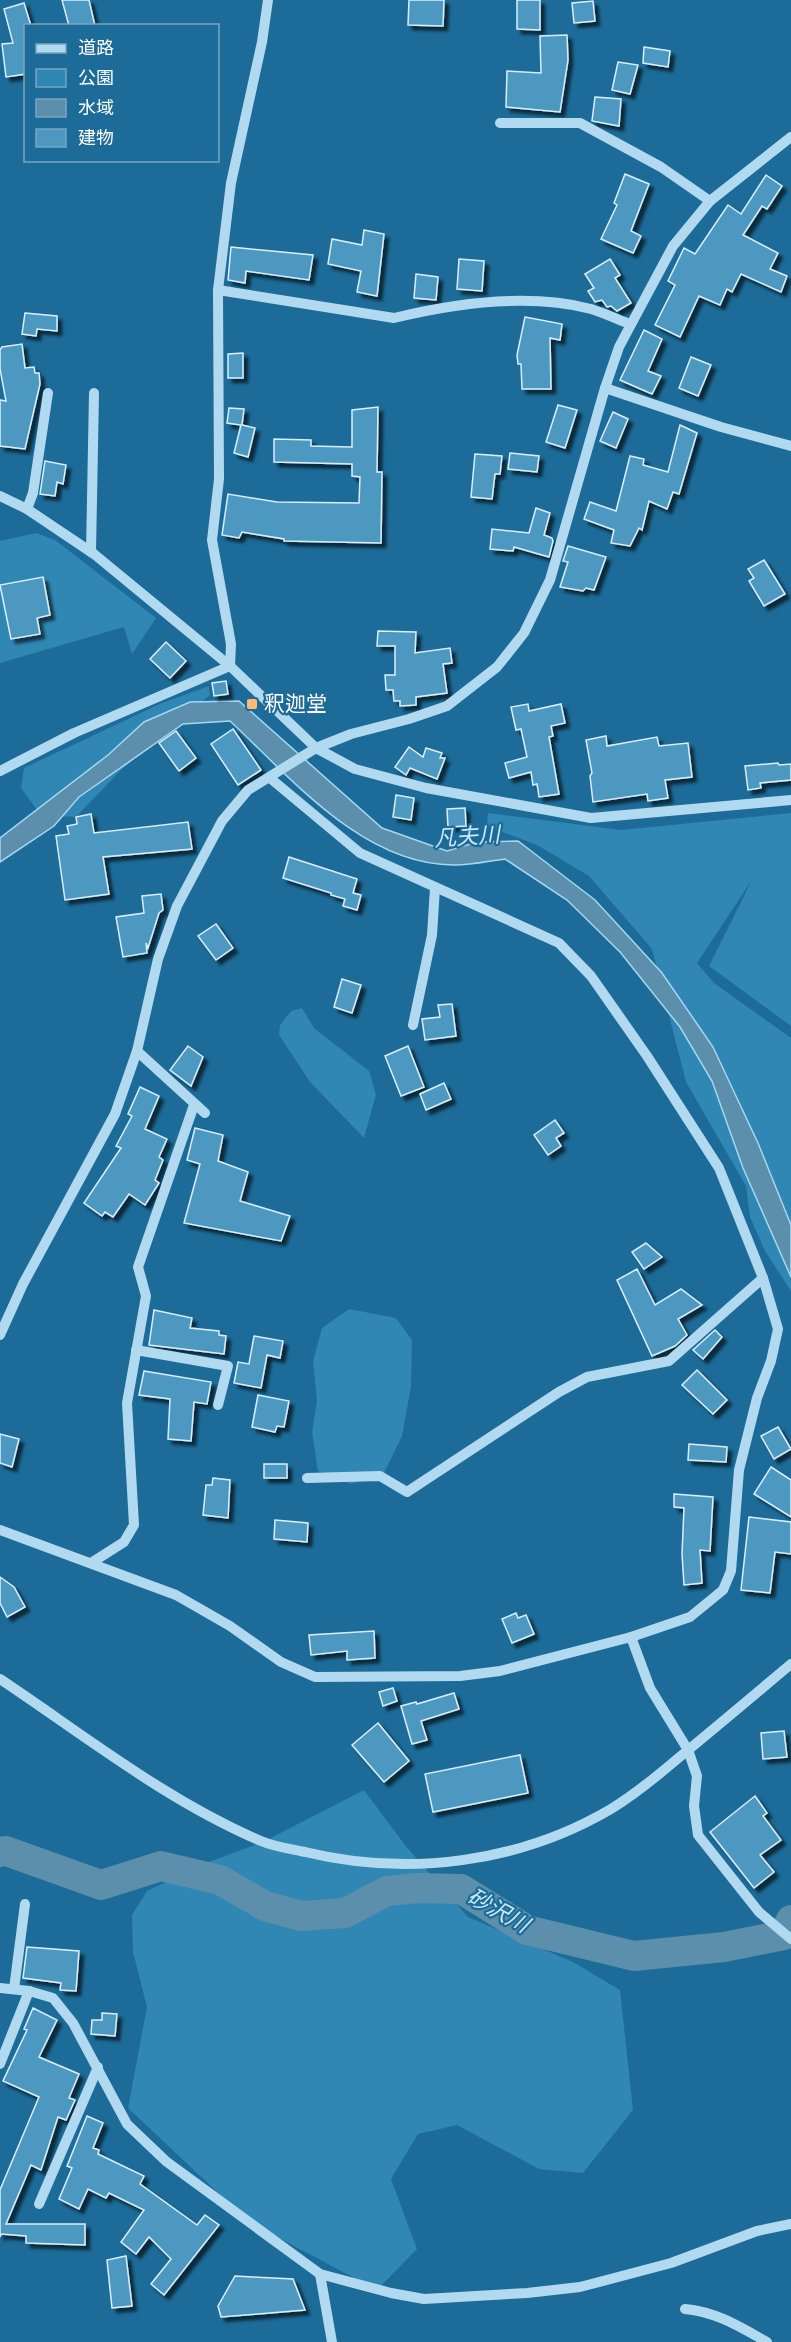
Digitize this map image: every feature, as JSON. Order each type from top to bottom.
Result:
[{"type":"street","points":[[230,666],[231,644],[212,540],[219,479],[218,290],[231,183],[262,42],[268,0]]},
{"type":"street","points":[[500,123],[580,123],[661,167],[710,201]]},
{"type":"street","points":[[0,1335],[23,1284],[115,1114],[137,1051],[158,959],[177,906],[222,821],[248,790],[316,748],[351,734],[447,706],[497,667],[524,633],[550,580],[605,388],[630,324],[673,246],[710,201],[791,137]]},
{"type":"street","points":[[218,290],[394,318],[417,312],[519,301],[556,303],[591,309],[630,324]]},
{"type":"street","points":[[605,388],[721,427],[791,446]]},
{"type":"street","points":[[27,509],[33,493],[48,393]]},
{"type":"street","points":[[91,552],[94,393]]},
{"type":"street","points":[[0,496],[27,509],[91,552],[230,666],[316,748],[355,769],[426,788],[591,818],[791,800]]},
{"type":"street","points":[[0,771],[74,733],[230,666]]},
{"type":"street","points":[[0,1530],[176,1595],[230,1626],[281,1662],[315,1677],[460,1677],[500,1671],[632,1637],[690,1617],[723,1590],[731,1571],[740,1470],[757,1398],[771,1361],[778,1329],[763,1278],[719,1168],[647,1056],[591,976],[559,943],[360,854],[270,778]]},
{"type":"street","points":[[413,1025],[432,935],[435,888]]},
{"type":"street","points":[[137,1051],[205,1113]]},
{"type":"street","points":[[91,1563],[124,1542],[134,1525],[127,1403],[146,1296],[138,1267],[194,1105]]},
{"type":"street","points":[[307,1478],[380,1476],[407,1492],[559,1392],[587,1377],[669,1361],[763,1278]]},
{"type":"street","points":[[136,1350],[228,1366],[218,1405]]},
{"type":"street","points":[[632,1637],[650,1688],[688,1750],[697,1776],[694,1806],[698,1835],[759,1912],[791,1939]]},
{"type":"street","points":[[0,1678],[194,1808],[263,1842],[334,1859],[392,1865],[452,1863],[519,1848],[573,1828],[612,1808],[688,1750],[791,1664]]},
{"type":"street","points":[[14,1989],[24,1904]]},
{"type":"street","points":[[0,1988],[29,1991],[53,1998],[73,2023],[127,2124],[167,2162],[320,2274],[391,2293],[424,2299],[527,2294],[580,2287],[671,2263],[757,2231],[791,2223]]},
{"type":"street","points":[[0,2064],[29,1991]]},
{"type":"street","points":[[39,2204],[98,2067]]},
{"type":"street","points":[[320,2274],[332,2342]]},
{"type":"street","points":[[685,2309],[706,2311],[722,2317],[767,2342]]},
{"type":"green space","points":[[36,533],[55,540],[156,618],[132,654],[124,627],[0,663],[0,541]]},
{"type":"green space","points":[[209,686],[210,695],[120,771],[76,817],[41,815],[21,788],[24,768],[162,703]]},
{"type":"green space","points":[[488,813],[621,830],[791,813],[791,1026],[709,966],[752,880],[697,963],[714,983],[791,1038],[791,1291],[765,1251],[750,1217],[746,1186],[686,1082],[652,949],[589,876],[537,845],[487,826]]},
{"type":"green space","points":[[302,1008],[314,1028],[369,1071],[376,1095],[364,1138],[310,1082],[279,1035],[280,1025],[291,1011]]},
{"type":"green space","points":[[349,1309],[396,1318],[412,1340],[411,1387],[402,1436],[384,1473],[351,1484],[318,1471],[312,1432],[317,1401],[313,1361],[322,1328]]},
{"type":"green space","points":[[364,1790],[405,1845],[468,1917],[573,1962],[620,1990],[633,2110],[583,2173],[539,2169],[457,2125],[418,2134],[391,2179],[417,2249],[377,2290],[249,2222],[128,2108],[147,2007],[133,1952],[132,1915],[147,1891],[206,1863],[263,1842]]},
{"type":"water","points":[[239,701],[382,828],[447,851],[477,842],[518,841],[595,900],[662,973],[713,1047],[758,1143],[791,1225],[791,1277],[743,1168],[712,1081],[680,1027],[620,952],[567,900],[505,859],[455,865],[422,861],[390,851],[360,835],[331,815],[230,721],[183,724],[79,797],[54,826],[0,862],[0,838],[108,755],[144,722],[190,702]]},
{"type":"building","points":[[62,0],[89,0],[95,24],[68,24]]},
{"type":"building","points":[[409,0],[444,0],[443,26],[408,25]]},
{"type":"building","points":[[517,0],[540,0],[540,30],[517,29]]},
{"type":"building","points":[[593,1],[595,21],[574,23],[572,3]]},
{"type":"building","points":[[24,3],[30,24],[24,24],[24,74],[6,77],[2,44],[13,43],[4,9]]},
{"type":"building","points":[[567,35],[568,60],[560,112],[506,107],[507,71],[541,73],[540,36]]},
{"type":"building","points":[[644,47],[670,51],[668,67],[643,63]]},
{"type":"building","points":[[618,62],[638,65],[630,94],[612,90]]},
{"type":"building","points":[[595,97],[621,99],[619,126],[592,121]]},
{"type":"building","points":[[625,174],[649,184],[631,231],[641,236],[633,253],[601,239],[617,205],[614,203]]},
{"type":"building","points":[[766,175],[782,186],[767,209],[762,206],[743,235],[778,253],[770,269],[787,276],[781,292],[741,274],[732,292],[727,289],[720,305],[699,296],[680,337],[655,325],[675,285],[668,281],[684,248],[695,254],[728,205],[741,214]]},
{"type":"building","points":[[364,230],[384,234],[377,296],[357,292],[361,271],[328,264],[332,239],[362,245]]},
{"type":"building","points":[[231,247],[313,255],[309,280],[246,271],[245,283],[228,280]]},
{"type":"building","points":[[459,259],[484,261],[482,291],[457,289]]},
{"type":"building","points":[[610,259],[620,275],[615,278],[631,303],[617,311],[611,306],[607,307],[602,300],[595,302],[588,291],[594,288],[585,274]]},
{"type":"building","points":[[416,274],[438,277],[436,300],[414,298]]},
{"type":"building","points":[[25,313],[57,316],[57,331],[37,329],[36,336],[22,334]]},
{"type":"building","points":[[525,317],[562,324],[560,340],[550,338],[551,389],[522,389],[521,364],[518,364],[517,355]]},
{"type":"building","points":[[644,330],[662,339],[648,371],[661,376],[652,394],[620,380]]},
{"type":"building","points":[[22,344],[25,368],[34,367],[35,373],[39,373],[40,384],[25,449],[0,446],[0,400],[6,401],[0,369],[0,350],[2,347]]},
{"type":"building","points":[[243,353],[243,378],[228,378],[228,354]]},
{"type":"building","points":[[691,357],[711,365],[698,396],[679,388]]},
{"type":"building","points":[[558,405],[577,410],[565,448],[546,442]]},
{"type":"building","points":[[378,407],[377,472],[382,472],[381,543],[284,541],[284,539],[242,532],[239,538],[222,535],[228,494],[277,502],[359,503],[360,477],[352,476],[352,464],[274,462],[274,439],[311,440],[311,446],[352,447],[352,410]]},
{"type":"building","points":[[229,408],[244,409],[242,425],[255,428],[248,457],[234,453],[241,425],[227,423]]},
{"type":"building","points":[[613,412],[628,419],[616,448],[600,441]]},
{"type":"building","points":[[680,425],[697,433],[679,494],[673,492],[667,509],[649,501],[642,530],[639,528],[630,546],[611,543],[614,530],[584,519],[590,502],[616,511],[630,456],[644,459],[643,465],[668,472]]},
{"type":"building","points":[[510,453],[539,456],[537,472],[508,469]]},
{"type":"building","points":[[475,454],[502,456],[500,474],[495,474],[492,499],[471,497]]},
{"type":"building","points":[[45,461],[66,465],[63,484],[57,482],[55,496],[40,494]]},
{"type":"building","points":[[536,508],[550,513],[544,535],[552,538],[553,541],[549,557],[514,547],[513,551],[490,549],[492,529],[529,533]]},
{"type":"building","points":[[568,546],[606,557],[594,590],[586,588],[583,591],[560,587],[568,562],[563,561]]},
{"type":"building","points":[[764,560],[785,594],[764,606],[749,581],[754,578],[748,569]]},
{"type":"building","points":[[43,577],[50,615],[37,618],[40,634],[11,639],[0,585]]},
{"type":"building","points":[[378,631],[416,632],[415,653],[450,648],[452,663],[443,664],[447,693],[416,697],[416,705],[400,706],[400,701],[394,701],[393,690],[386,690],[385,675],[395,675],[395,646],[377,646]]},
{"type":"building","points":[[166,642],[186,661],[170,678],[150,659]]},
{"type":"building","points":[[226,681],[228,694],[214,696],[212,683]]},
{"type":"building","points":[[528,704],[529,711],[561,704],[565,723],[551,726],[553,736],[549,737],[559,794],[539,797],[537,784],[533,785],[531,772],[509,778],[505,763],[527,757],[521,729],[516,730],[511,707]]},
{"type":"building","points":[[233,729],[261,770],[238,785],[211,744]]},
{"type":"building","points":[[176,731],[196,758],[179,771],[159,743]]},
{"type":"building","points":[[606,736],[607,746],[657,737],[659,746],[688,743],[692,777],[665,780],[668,798],[648,801],[647,794],[593,802],[590,776],[592,773],[586,740]]},
{"type":"building","points":[[409,747],[423,757],[426,748],[442,753],[440,758],[445,758],[437,779],[410,768],[406,775],[395,767]]},
{"type":"building","points":[[778,763],[779,765],[791,764],[791,780],[760,783],[761,788],[748,790],[745,766]]},
{"type":"building","points":[[396,795],[414,798],[411,820],[393,817]]},
{"type":"building","points":[[465,808],[466,826],[448,827],[447,809]]},
{"type":"building","points":[[91,814],[94,833],[188,822],[192,849],[103,857],[109,894],[65,900],[56,836],[69,834],[67,826],[77,824],[76,817]]},
{"type":"building","points":[[289,857],[357,879],[353,893],[361,895],[357,910],[343,906],[345,899],[283,878]]},
{"type":"building","points":[[161,894],[163,910],[159,913],[148,948],[146,943],[147,953],[123,957],[116,917],[144,913],[142,896]]},
{"type":"building","points":[[216,924],[233,948],[216,960],[198,936]]},
{"type":"building","points":[[342,979],[361,985],[352,1013],[334,1007]]},
{"type":"building","points":[[452,1004],[456,1036],[425,1040],[422,1019],[440,1017],[438,1005]]},
{"type":"building","points":[[188,1046],[203,1057],[191,1086],[170,1070]]},
{"type":"building","points":[[408,1046],[424,1087],[401,1096],[385,1056]]},
{"type":"building","points":[[444,1083],[451,1099],[426,1110],[420,1094]]},
{"type":"building","points":[[140,1087],[159,1096],[145,1129],[167,1139],[159,1157],[163,1160],[155,1180],[159,1183],[145,1205],[129,1194],[113,1217],[105,1212],[102,1216],[84,1203],[121,1148],[116,1146],[132,1116],[128,1114]]},
{"type":"building","points":[[555,1120],[564,1133],[556,1138],[561,1146],[548,1155],[534,1135]]},
{"type":"building","points":[[195,1128],[223,1135],[218,1161],[248,1172],[240,1201],[290,1216],[281,1241],[184,1223],[200,1164],[187,1160]]},
{"type":"building","points":[[646,1243],[662,1257],[644,1269],[632,1252]]},
{"type":"building","points":[[637,1269],[655,1305],[681,1289],[702,1305],[678,1319],[687,1335],[675,1346],[652,1356],[617,1280]]},
{"type":"building","points":[[154,1310],[192,1318],[190,1328],[219,1331],[219,1335],[226,1336],[224,1354],[149,1345]]},
{"type":"building","points":[[715,1330],[722,1337],[703,1359],[693,1350]]},
{"type":"building","points":[[254,1336],[283,1341],[280,1358],[267,1355],[261,1388],[234,1383],[238,1362],[249,1364]]},
{"type":"building","points":[[697,1370],[727,1400],[713,1414],[682,1385]]},
{"type":"building","points":[[144,1371],[211,1382],[207,1404],[194,1402],[191,1441],[168,1439],[170,1399],[139,1395]]},
{"type":"building","points":[[258,1395],[289,1401],[284,1427],[277,1426],[275,1432],[252,1427]]},
{"type":"building","points":[[778,1427],[791,1449],[774,1459],[761,1436]]},
{"type":"building","points":[[0,1434],[19,1439],[12,1467],[0,1463]]},
{"type":"building","points":[[689,1444],[727,1447],[726,1462],[688,1460]]},
{"type":"building","points":[[264,1464],[287,1464],[287,1478],[264,1478]]},
{"type":"building","points":[[771,1467],[791,1480],[791,1517],[754,1494]]},
{"type":"building","points":[[213,1478],[230,1480],[228,1518],[203,1515],[206,1485],[212,1485]]},
{"type":"building","points":[[674,1494],[713,1497],[710,1551],[700,1550],[702,1583],[684,1585],[682,1554],[684,1508],[674,1507]]},
{"type":"building","points":[[749,1517],[791,1522],[791,1554],[775,1552],[770,1593],[741,1590]]},
{"type":"building","points":[[275,1520],[308,1523],[307,1542],[274,1539]]},
{"type":"building","points":[[0,1577],[14,1587],[25,1607],[7,1617],[0,1603]]},
{"type":"building","points":[[516,1613],[518,1618],[526,1615],[534,1634],[512,1643],[502,1619]]},
{"type":"building","points":[[374,1631],[375,1658],[347,1660],[347,1651],[311,1655],[309,1635]]},
{"type":"building","points":[[393,1688],[397,1701],[383,1706],[379,1692]]},
{"type":"building","points":[[454,1693],[459,1709],[421,1721],[427,1740],[412,1744],[401,1706],[416,1702],[417,1704]]},
{"type":"building","points":[[378,1723],[409,1761],[384,1782],[352,1745]]},
{"type":"building","points":[[784,1731],[787,1757],[763,1759],[761,1733]]},
{"type":"building","points":[[520,1755],[528,1793],[433,1812],[425,1774]]},
{"type":"building","points":[[755,1796],[767,1813],[763,1816],[781,1840],[760,1855],[774,1872],[754,1888],[710,1832]]},
{"type":"building","points":[[27,1947],[79,1951],[76,1991],[60,1990],[61,1983],[23,1978]]},
{"type":"building","points":[[33,2008],[57,2020],[39,2057],[79,2074],[69,2098],[75,2100],[66,2120],[58,2117],[41,2170],[31,2165],[6,2224],[85,2224],[85,2245],[26,2243],[26,2236],[1,2234],[0,2237],[0,2190],[39,2097],[3,2081],[27,2030],[24,2029]]},
{"type":"building","points":[[102,2013],[117,2014],[115,2036],[91,2034],[92,2020],[102,2020]]},
{"type":"building","points":[[87,2116],[103,2123],[93,2148],[99,2150],[98,2154],[144,2176],[140,2184],[197,2225],[205,2215],[219,2225],[164,2295],[151,2284],[171,2259],[149,2237],[136,2254],[121,2242],[144,2210],[109,2193],[106,2198],[88,2189],[79,2209],[59,2199],[72,2168],[67,2166]]},
{"type":"building","points":[[126,2256],[132,2306],[112,2308],[107,2260]]},
{"type":"building","points":[[235,2276],[293,2279],[305,2310],[221,2317],[218,2306]]},
{"type":"waterway","name":"砂沢川","points":[[0,1852],[6,1851],[101,1885],[161,1866],[220,1880],[265,1906],[301,1916],[345,1913],[387,1891],[418,1888],[461,1889],[527,1930],[634,1956],[724,1947],[784,1935],[791,1920]]},
{"type":"place","name":"釈迦堂","points":[[252,704]]},
{"type":"water label","name":"凡夫川","points":[[467,837]]}]
